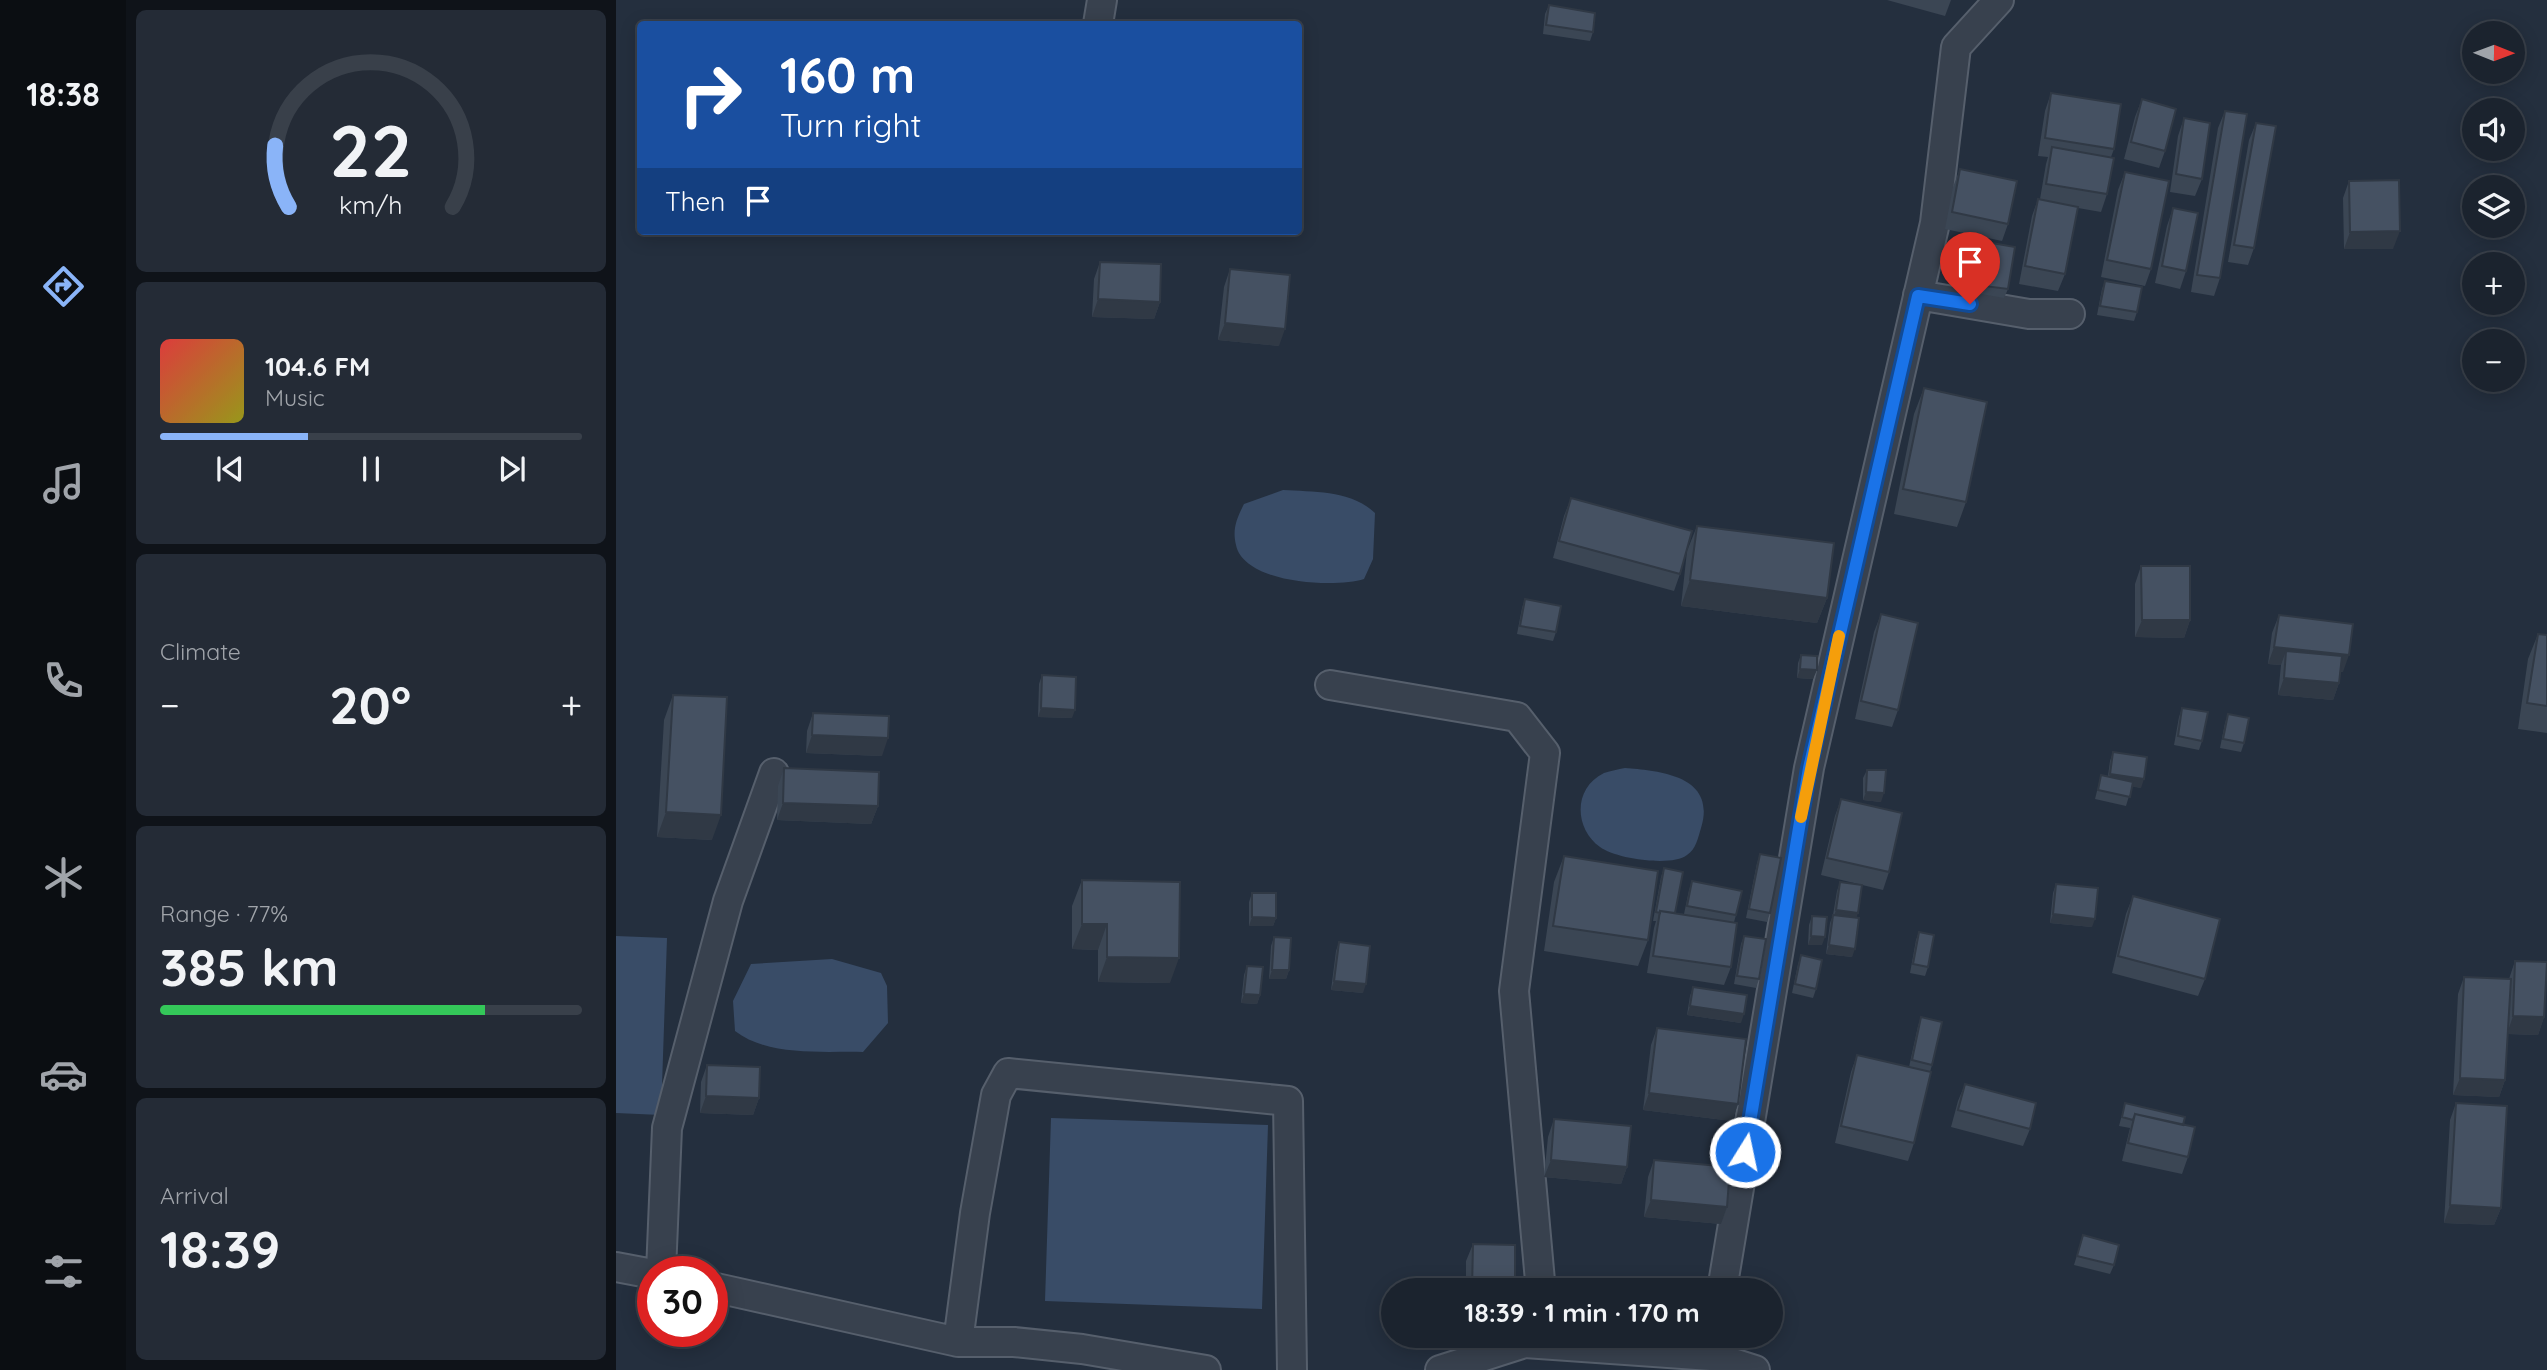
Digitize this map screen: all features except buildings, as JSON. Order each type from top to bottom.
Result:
[{"type":"street","points":[[1098,21],[1102,0]]},
{"type":"street","points":[[1724,1278],[1809,768],[1935,223],[1956,47],[1998,0]]},
{"type":"street","points":[[1918,296],[2029,314],[2070,314]]},
{"type":"street","points":[[1330,685],[1517,717],[1545,753],[1514,991],[1540,1278]]},
{"type":"street","points":[[662,1256],[667,1128],[728,901],[774,772]]},
{"type":"street","points":[[958,1342],[975,1213],[994,1108],[1000,1084],[1008,1073],[1288,1101],[1292,1370]]},
{"type":"street","points":[[616,1267],[637,1271]]},
{"type":"street","points":[[728,1291],[958,1342],[1014,1342],[1082,1349],[1206,1370]]},
{"type":"street","points":[[1440,1370],[1501,1348]]},
{"type":"street","points":[[1716,1348],[1755,1370]]},
{"type":"water","points":[[1283,490],[1344,496],[1365,505],[1375,513],[1373,559],[1364,579],[1333,583],[1292,580],[1255,568],[1243,558],[1236,545],[1235,529],[1244,504]]},
{"type":"water","points":[[1625,768],[1669,775],[1693,787],[1701,797],[1704,811],[1701,828],[1690,853],[1680,859],[1644,860],[1618,855],[1600,847],[1591,839],[1582,819],[1582,798],[1594,780],[1604,773]]},
{"type":"water","points":[[616,936],[667,938],[661,1115],[616,1113]]},
{"type":"water","points":[[832,959],[881,973],[887,986],[888,1023],[863,1052],[780,1049],[749,1039],[735,1031],[733,1001],[751,964]]},
{"type":"water","points":[[1051,1118],[1268,1125],[1262,1309],[1045,1301]]},
{"type":"slow traffic","points":[[1801,817],[1809,768],[1839,636]]},
{"type":"route","points":[[1745,1152],[1809,768],[1918,296],[1970,304]]}]
